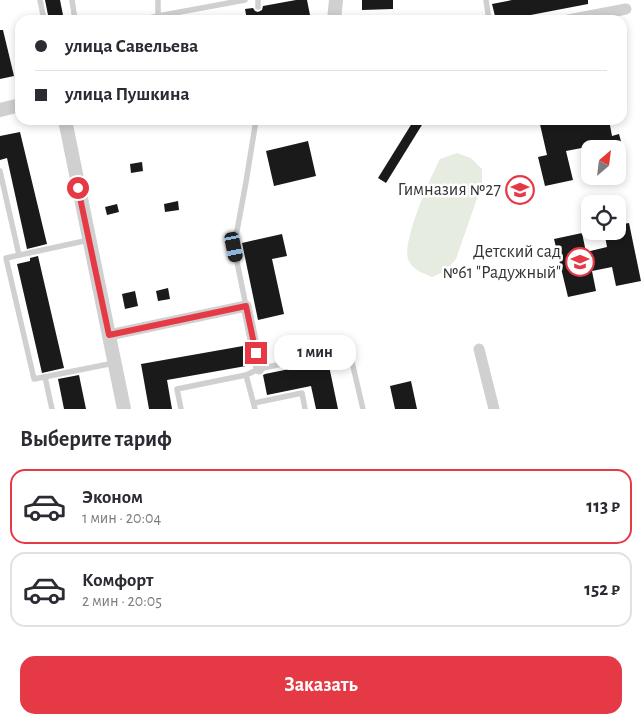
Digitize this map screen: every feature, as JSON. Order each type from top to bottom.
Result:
[{"type":"street","points":[[334,15],[336,0]]},
{"type":"street","points":[[594,15],[626,9]]},
{"type":"street","points":[[0,110],[15,106]]},
{"type":"street","points":[[65,125],[124,409]]},
{"type":"street","points":[[109,335],[246,306],[260,369]]},
{"type":"street","points":[[480,349],[494,409]]},
{"type":"lane","points":[[40,0],[43,15]]},
{"type":"lane","points":[[72,0],[74,15]]},
{"type":"lane","points":[[158,0],[158,15]]},
{"type":"lane","points":[[163,15],[245,0]]},
{"type":"lane","points":[[486,0],[488,15]]},
{"type":"lane","points":[[246,306],[234,247],[255,125]]},
{"type":"lane","points":[[0,171],[19,255]]},
{"type":"lane","points":[[89,240],[3,258],[34,379],[114,363]]},
{"type":"lane","points":[[181,409],[177,389],[246,375],[260,369],[349,349],[363,409]]},
{"type":"lane","points":[[246,375],[254,406],[302,393],[305,409]]},
{"type":"lane","points":[[45,377],[52,409]]},
{"type":"shaded area","points":[[457,153],[471,158],[482,169],[482,184],[456,259],[446,271],[432,277],[418,271],[410,263],[407,250],[409,238],[418,209],[440,159]]},
{"type":"building","points":[[45,0],[60,0],[63,15],[48,15]]},
{"type":"building","points":[[307,0],[310,15],[246,15],[245,9],[253,8],[258,12],[262,10],[263,6]]},
{"type":"building","points":[[362,0],[393,0],[393,9],[362,10]]},
{"type":"building","points":[[512,0],[588,0],[588,4],[531,15],[495,15],[492,4]]},
{"type":"building","points":[[0,30],[3,30],[14,76],[0,79]]},
{"type":"building","points":[[411,125],[422,125],[386,183],[378,178]]},
{"type":"building","points":[[540,125],[610,125],[612,136],[619,134],[621,140],[581,140],[581,148],[566,151],[573,180],[545,186],[538,157],[547,155]]},
{"type":"building","points":[[20,132],[47,244],[27,249],[7,158],[0,160],[0,136]]},
{"type":"building","points":[[308,141],[316,176],[274,186],[266,151]]},
{"type":"building","points":[[142,162],[143,171],[131,173],[130,164]]},
{"type":"building","points":[[178,201],[179,210],[165,212],[164,204]]},
{"type":"building","points":[[117,204],[119,212],[107,215],[105,207]]},
{"type":"building","points":[[629,223],[641,281],[616,286],[612,267],[592,271],[596,291],[568,297],[554,239],[581,233],[581,240],[583,240],[586,252],[607,247],[606,240],[626,240],[626,224]]},
{"type":"building","points":[[282,234],[287,256],[272,259],[284,314],[258,320],[242,243]]},
{"type":"building","points":[[38,256],[64,368],[42,373],[17,264],[30,261],[30,258]]},
{"type":"building","points":[[168,288],[170,299],[158,301],[156,291]]},
{"type":"building","points":[[135,291],[138,306],[125,309],[122,294]]},
{"type":"building","points":[[243,346],[246,366],[167,380],[172,409],[149,409],[141,364]]},
{"type":"building","points":[[328,361],[338,409],[316,409],[311,386],[267,395],[263,375]]},
{"type":"building","points":[[79,375],[86,409],[64,409],[58,379]]},
{"type":"building","points":[[411,381],[417,409],[395,409],[390,386]]},
{"type":"place","name":"Гимназия №27","points":[[520,190]]},
{"type":"place","name":"Детский сад №61 \"Радужный\"","points":[[580,262]]},
{"type":"route","points":[[78,188],[109,335],[246,306],[256,353]]}]
